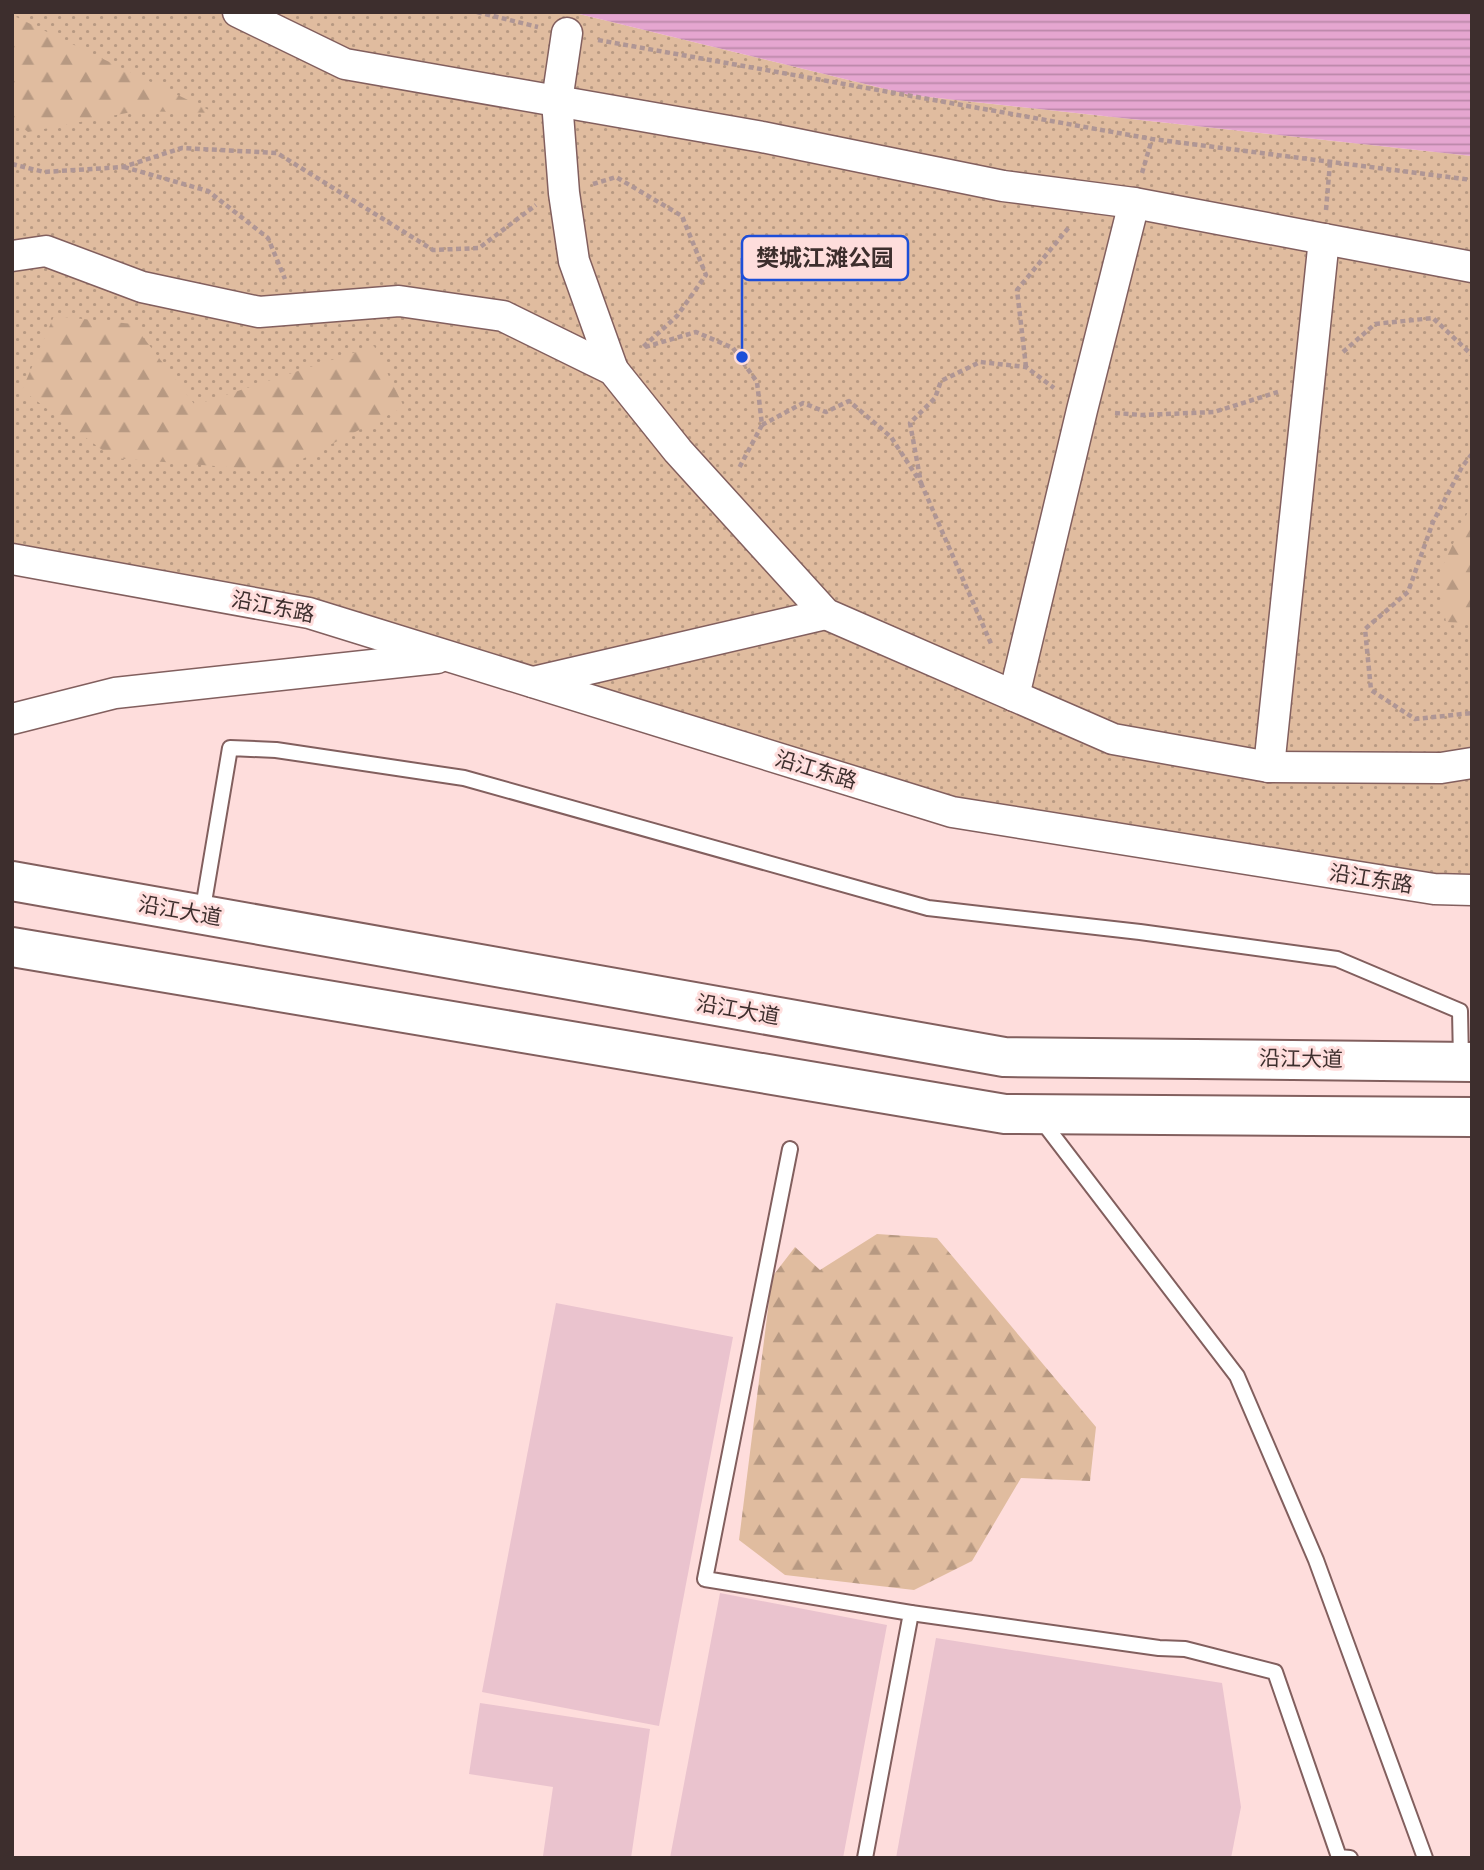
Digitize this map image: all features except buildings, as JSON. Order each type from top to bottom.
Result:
[{"type":"main road","name":"沿江大道","points":[[12,881],[1004,1057],[1467,1061]]},
{"type":"main road","points":[[12,947],[1005,1114],[1472,1117]]},
{"type":"street","points":[[238,12],[345,64],[762,137],[1003,186],[1134,203],[1472,267]]},
{"type":"street","points":[[567,33],[557,101],[564,193],[574,261],[613,370],[678,451],[826,614],[1113,739],[1269,767],[1441,768],[1472,763]]},
{"type":"street","points":[[1014,696],[1134,203]]},
{"type":"street","points":[[1269,767],[1324,239]]},
{"type":"street","points":[[12,256],[46,251],[142,287],[259,312],[399,301],[503,316],[613,370]]},
{"type":"street","name":"沿江东路","points":[[12,559],[309,613],[952,812],[1434,888],[1472,890]]},
{"type":"street","points":[[533,682],[826,614]]},
{"type":"street","points":[[12,719],[115,693],[450,656]]},
{"type":"lane","points":[[202,915],[230,748],[276,750],[464,778],[928,908],[1140,932],[1337,959],[1460,1011],[1467,1061]]},
{"type":"lane","points":[[1037,1115],[1237,1376],[1316,1560],[1425,1858]]},
{"type":"lane","points":[[790,1149],[705,1579],[911,1613],[1159,1648],[1185,1649],[1275,1672],[1339,1857],[1350,1858]]},
{"type":"lane","points":[[865,1858],[911,1613]]},
{"type":"path","points":[[477,12],[567,33],[1152,139],[1472,180]]},
{"type":"path","points":[[12,164],[44,173],[123,167],[182,148],[277,153],[433,250],[479,248],[542,200],[616,177],[682,216],[706,275],[677,316],[613,370]]},
{"type":"path","points":[[1324,239],[1331,162]]},
{"type":"path","points":[[123,167],[208,191],[268,238],[297,309]]},
{"type":"path","points":[[1026,367],[1017,290],[1075,221]]},
{"type":"path","points":[[642,348],[696,332],[733,348],[757,382],[762,425],[723,500]]},
{"type":"path","points":[[921,483],[910,423],[935,398],[941,381],[980,362],[1026,367],[1082,410]]},
{"type":"path","points":[[762,425],[803,403],[826,412],[849,401],[891,438],[921,483],[1014,696]]},
{"type":"path","points":[[1472,454],[1462,467],[1433,522],[1408,592],[1365,629],[1371,690],[1415,719],[1472,713]]},
{"type":"green space","points":[[12,12],[571,12],[910,95],[1472,156],[1472,890],[952,812],[309,613],[12,559]]},
{"type":"green space","points":[[12,15],[215,113],[137,111],[28,132],[12,119]]},
{"type":"green space","points":[[54,316],[133,324],[195,405],[374,346],[404,407],[279,471],[113,458],[22,390]]},
{"type":"green space","points":[[1472,503],[1472,623],[1446,622],[1438,576]]},
{"type":"green space","points":[[877,1234],[937,1238],[1096,1427],[1090,1481],[1021,1478],[972,1561],[914,1590],[785,1575],[739,1540],[772,1277],[795,1247],[820,1270]]},
{"type":"shaded area","points":[[571,12],[1472,12],[1472,156],[910,95]]},
{"type":"place","name":"樊城江滩公园","points":[[742,357]]}]
